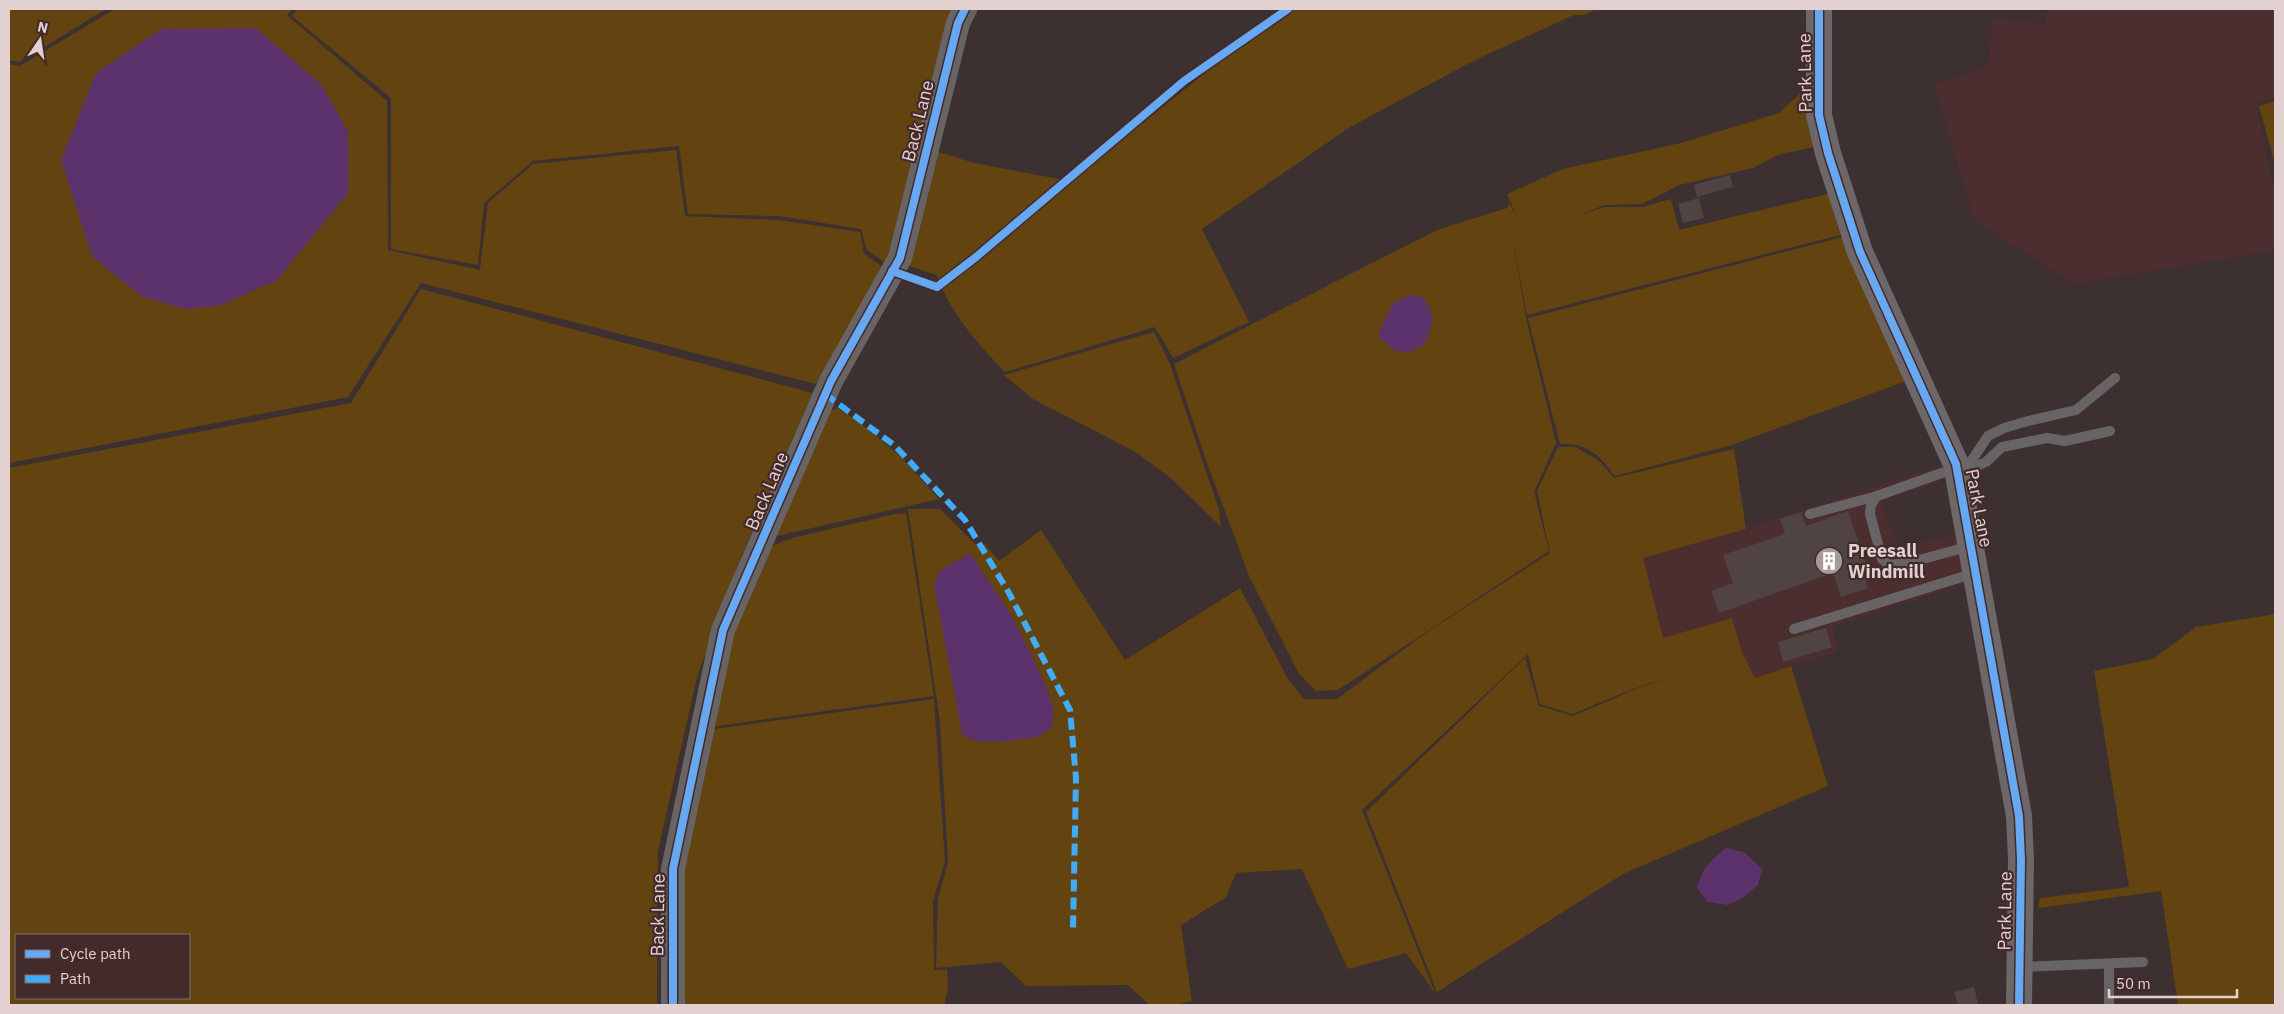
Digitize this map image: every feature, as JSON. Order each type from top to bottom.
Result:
[{"type":"main road","name":"Park Lane","points":[[1819,9],[1819,115],[1828,153],[1860,252],[1963,466],[1971,545],[2019,816],[2021,860],[2020,1005]]},
{"type":"street","name":"Back Lane","points":[[673,1005],[673,869],[723,630],[831,381],[900,258],[958,23],[965,9]]},
{"type":"lane","points":[[1963,466],[1988,436],[2004,428],[2076,410],[2115,378]]},
{"type":"lane","points":[[1810,514],[1877,496],[1963,466],[1979,465],[1986,462],[2002,447],[2046,438],[2065,440],[2110,431]]},
{"type":"lane","points":[[1877,496],[1870,514],[1882,559],[1889,565],[1912,562],[1971,545]]},
{"type":"lane","points":[[1794,629],[1976,572]]},
{"type":"lane","points":[[2020,968],[2143,962]]},
{"type":"lane","points":[[2109,964],[2109,1004]]},
{"type":"shaded area","points":[[9,9],[106,9],[20,62],[9,60]]},
{"type":"shaded area","points":[[115,9],[292,9],[287,15],[387,101],[388,250],[480,270],[488,203],[533,164],[676,150],[685,216],[778,220],[860,232],[864,254],[884,268],[816,384],[421,283],[348,397],[9,463],[9,64],[20,66]]},
{"type":"shaded area","points":[[298,9],[959,9],[888,265],[867,250],[861,229],[779,216],[688,214],[679,146],[533,161],[484,203],[478,265],[391,249],[391,98],[292,16]]},
{"type":"shaded area","points":[[1285,9],[1597,9],[1584,15],[1574,15],[1473,61],[1350,127],[1202,229],[1249,322],[1173,358],[1155,327],[1005,372],[975,339],[957,315],[937,275],[903,264],[935,151],[974,163],[1070,181]]},
{"type":"shaded area","points":[[2046,9],[2275,9],[2275,98],[2256,103],[2275,193],[2275,251],[2074,284],[1974,220],[1934,84],[1988,66],[1992,19],[2046,23]]},
{"type":"shaded area","points":[[256,28],[321,84],[348,132],[348,193],[277,280],[219,306],[184,309],[141,296],[92,256],[61,160],[96,73],[161,29]]},
{"type":"shaded area","points":[[1806,88],[1815,147],[1780,154],[1753,168],[1679,185],[1642,204],[1604,205],[1580,215],[1605,207],[1643,207],[1671,199],[1679,230],[1828,194],[1840,235],[1527,315],[1510,226],[1528,327],[1556,443],[1534,492],[1549,551],[1338,690],[1316,691],[1298,672],[1249,576],[1207,463],[1174,364],[1437,230],[1507,208],[1509,203],[1516,215],[1507,194],[1563,169],[1681,143],[1779,113]]},
{"type":"shaded area","points":[[2275,101],[2275,164],[2259,106]]},
{"type":"shaded area","points":[[1843,237],[1909,380],[1732,445],[1615,476],[1604,462],[1592,452],[1570,444],[1560,444],[1528,318]]},
{"type":"shaded area","points":[[421,289],[813,393],[739,561],[697,677],[658,851],[657,1005],[9,1005],[9,468],[351,403]]},
{"type":"shaded area","points":[[1409,295],[1423,297],[1432,315],[1432,321],[1430,332],[1424,345],[1407,353],[1394,350],[1378,336],[1392,304]]},
{"type":"shaded area","points":[[1154,332],[1170,364],[1219,510],[1221,527],[1172,479],[1134,451],[1033,399],[1004,375]]},
{"type":"shaded area","points":[[838,408],[860,423],[900,456],[939,499],[768,538],[824,413]]},
{"type":"shaded area","points":[[1558,447],[1576,447],[1600,462],[1614,478],[1734,449],[1746,529],[1643,558],[1663,638],[1732,618],[1742,652],[1755,678],[1791,666],[1828,786],[1623,874],[1437,992],[1366,812],[1525,658],[1539,706],[1573,716],[1638,688],[1684,672],[1633,689],[1572,714],[1540,704],[1528,654],[1362,810],[1435,993],[1406,953],[1348,969],[1302,869],[1236,873],[1226,897],[1181,925],[1192,1001],[1174,1005],[1150,1005],[1128,985],[1026,986],[1001,962],[936,968],[938,899],[948,862],[940,721],[908,509],[940,509],[979,548],[985,544],[999,561],[1041,530],[1125,660],[1240,588],[1288,679],[1304,699],[1337,699],[1427,632],[1550,553],[1537,491]]},
{"type":"shaded area","points":[[1941,463],[1940,482],[1881,501],[1899,548],[1954,534],[1971,582],[1833,626],[1838,652],[1755,678],[1742,652],[1732,618],[1663,638],[1643,558],[1746,529],[1929,469]]},
{"type":"shaded area","points":[[906,513],[934,696],[710,727],[723,643],[767,548],[792,538]]},
{"type":"shaded area","points":[[970,553],[1011,615],[1048,691],[1054,711],[1052,728],[1035,738],[976,742],[962,734],[934,584],[941,570]]},
{"type":"shaded area","points":[[2275,614],[2275,1005],[2178,1005],[2161,891],[2038,908],[2040,898],[2129,887],[2094,671],[2153,659],[2196,627]]},
{"type":"shaded area","points":[[934,699],[945,862],[933,901],[934,970],[947,970],[948,988],[944,1005],[677,1005],[682,855],[707,730]]},
{"type":"shaded area","points":[[1726,848],[1744,852],[1762,869],[1758,885],[1744,897],[1728,905],[1708,902],[1697,888],[1708,865]]},
{"type":"building","points":[[1730,175],[1733,187],[1697,197],[1694,185]]},
{"type":"building","points":[[1699,198],[1704,218],[1683,223],[1678,204]]},
{"type":"building","points":[[1848,511],[1866,564],[1861,566],[1868,588],[1841,597],[1833,573],[1719,613],[1711,591],[1733,583],[1723,555],[1785,534],[1780,519],[1801,512],[1806,526]]},
{"type":"building","points":[[1826,628],[1832,647],[1783,662],[1778,642]]},
{"type":"building","points":[[1974,987],[1978,1004],[1958,1005],[1954,992]]},
{"type":"marked path","points":[[825,394],[894,445],[965,520],[1009,593],[1070,710],[1076,778],[1073,929]]},
{"type":"cycle path","points":[[673,1005],[673,869],[723,630],[831,381],[900,258],[958,23],[965,9]]},
{"type":"cycle path","points":[[892,271],[937,287],[976,257],[1184,81],[1288,9]]},
{"type":"cycle path","points":[[1819,9],[1819,115],[1828,153],[1860,252],[1956,464],[2019,816],[2021,860],[2019,1005]]},
{"type":"place","name":"Preesall Windmill","points":[[1829,561]]}]
